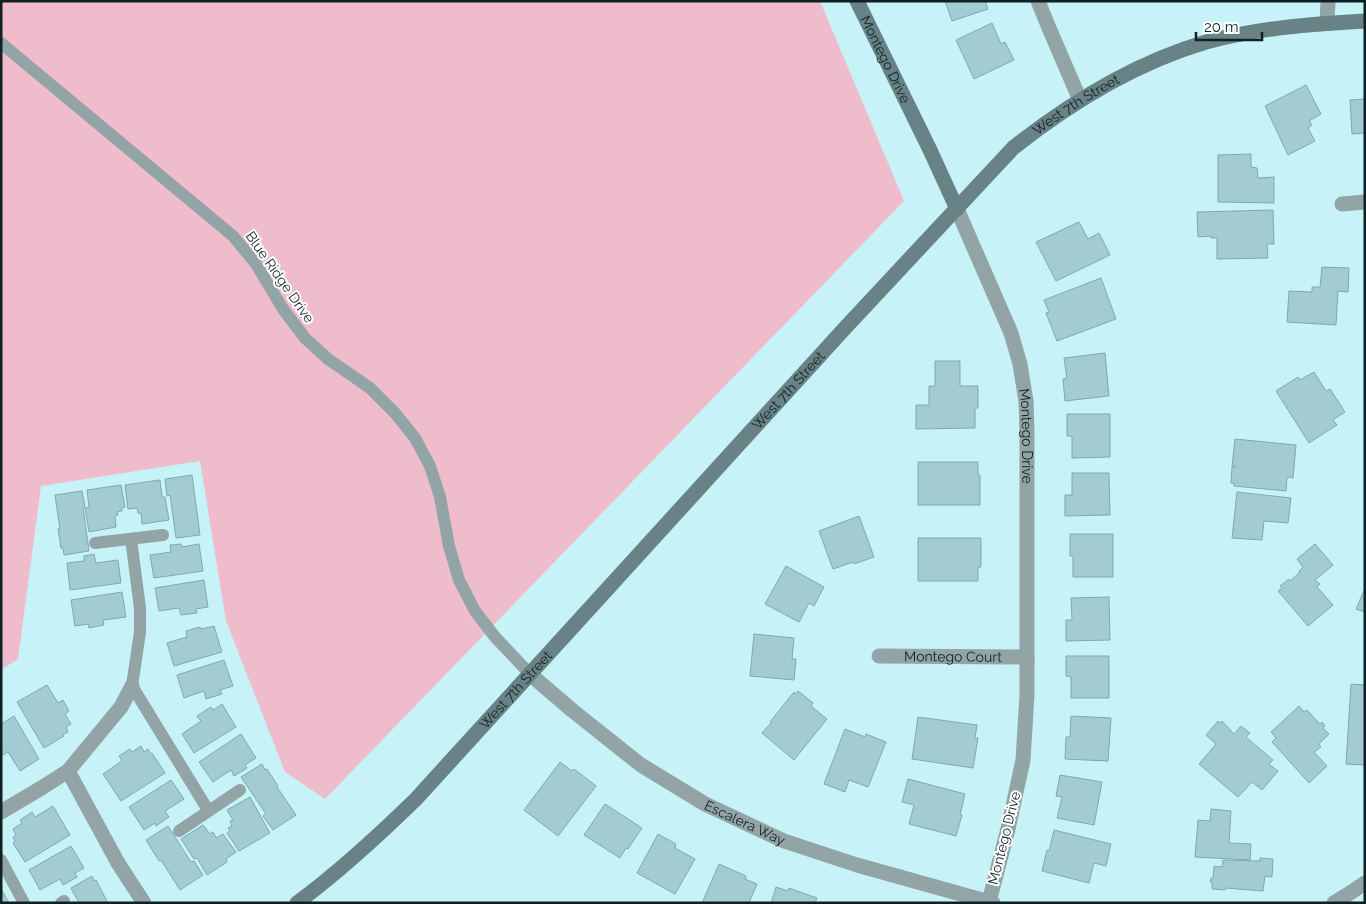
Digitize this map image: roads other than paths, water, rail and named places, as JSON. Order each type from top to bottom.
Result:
[{"type":"main road","name":"Montego Drive","points":[[857,1],[957,209]]},
{"type":"main road","name":"West 7th Street","points":[[297,903],[382,832],[416,800],[845,328],[1013,148],[1080,100],[1140,67],[1171,54],[1206,42],[1243,34],[1285,27],[1365,21]]},
{"type":"street","points":[[1038,1],[1080,100]]},
{"type":"street","points":[[1327,23],[1328,1]]},
{"type":"street","points":[[1342,204],[1365,202]]},
{"type":"street","name":"Montego Drive","points":[[957,209],[1011,333],[1020,364],[1026,401],[1028,433],[1027,695],[1023,760],[991,902]]},
{"type":"street","name":"Montego Court","points":[[879,656],[1027,657]]},
{"type":"street","name":"Escalera Way","points":[[531,674],[573,711],[641,765],[705,804],[784,841],[857,866],[991,902]]},
{"type":"street","points":[[1,812],[68,771],[121,707],[132,686]]},
{"type":"street","points":[[68,771],[118,863],[144,903]]},
{"type":"street","points":[[1334,903],[1350,899],[1365,882]]},
{"type":"lane","name":"Blue Ridge Drive","points":[[1,43],[233,236],[256,264],[283,309],[305,338],[328,359],[370,388],[396,413],[414,438],[430,466],[440,497],[449,546],[459,580],[475,611],[495,637],[531,674]]},
{"type":"lane","points":[[94,542],[131,540],[162,535]]},
{"type":"lane","points":[[131,540],[140,608],[140,632],[132,686],[208,810]]},
{"type":"lane","points":[[180,831],[208,810],[240,790]]},
{"type":"lane","points":[[1,860],[24,903]]}]
